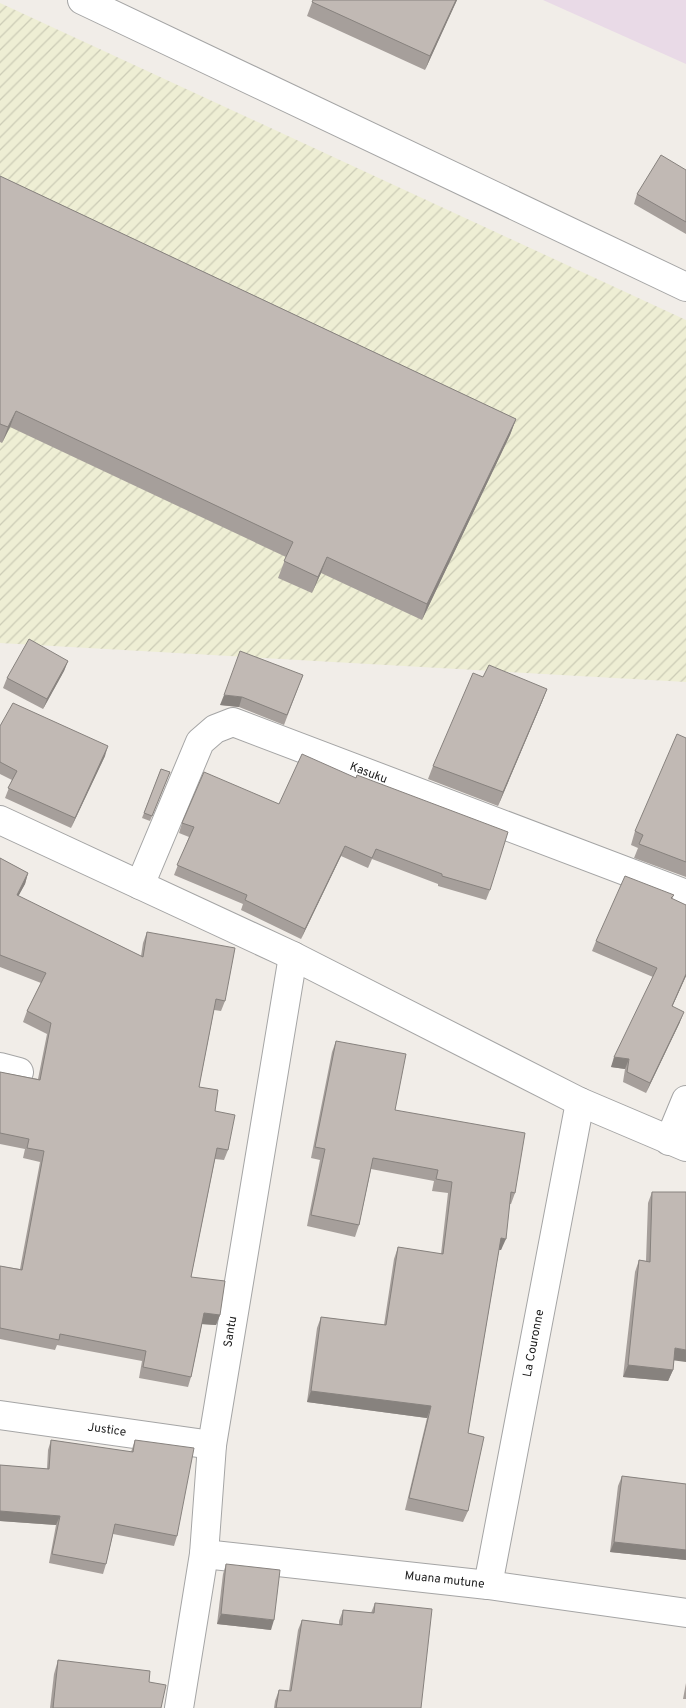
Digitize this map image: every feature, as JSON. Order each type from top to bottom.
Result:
[{"type":"street","points":[[82,0],[686,287]]},
{"type":"street","name":"Kasuku","points":[[140,885],[200,742],[215,729],[233,722],[686,894]]},
{"type":"street","points":[[0,820],[293,956],[580,1102],[678,1144],[686,1100]]},
{"type":"street","name":"Santu","points":[[179,1708],[204,1554],[212,1444],[293,956]]},
{"type":"street","name":"La Couronne","points":[[488,1585],[580,1102]]},
{"type":"street","name":"Justice","points":[[0,1415],[212,1444]]},
{"type":"street","name":"Muana mutune","points":[[204,1554],[488,1585],[686,1613]]},
{"type":"shaded area","points":[[543,0],[686,0],[686,64]]},
{"type":"green space","points":[[0,3],[686,320],[686,682],[0,643]]},
{"type":"building","points":[[313,0],[456,0],[430,56],[312,2]]},
{"type":"building","points":[[661,155],[686,170],[686,222],[637,194]]},
{"type":"building","points":[[0,176],[516,419],[427,604],[327,557],[318,577],[284,561],[293,542],[16,411],[8,427],[0,424]]},
{"type":"building","points":[[29,639],[68,661],[47,699],[7,678]]},
{"type":"building","points":[[240,651],[303,675],[287,715],[242,697],[224,695]]},
{"type":"building","points":[[489,665],[547,689],[503,792],[433,766],[473,673],[483,677]]},
{"type":"building","points":[[13,703],[108,746],[75,818],[8,788],[17,771],[0,762],[0,726]]},
{"type":"building","points":[[677,734],[686,738],[686,862],[639,844],[643,835],[635,831]]},
{"type":"building","points":[[302,754],[356,778],[357,775],[508,832],[490,890],[442,876],[442,874],[376,849],[372,858],[345,846],[305,929],[245,900],[247,895],[177,865],[194,827],[182,823],[204,772],[279,804]]},
{"type":"building","points":[[161,769],[170,772],[152,816],[144,813]]},
{"type":"building","points":[[0,858],[28,873],[17,895],[143,957],[147,932],[235,948],[225,1001],[216,999],[199,1087],[218,1090],[215,1111],[235,1115],[228,1150],[217,1148],[191,1277],[225,1281],[220,1315],[204,1313],[191,1377],[143,1367],[146,1351],[60,1334],[59,1340],[0,1328],[0,1266],[22,1270],[44,1151],[27,1148],[29,1139],[0,1133],[0,1072],[40,1080],[51,1023],[27,1011],[46,973],[0,955]]},
{"type":"building","points":[[625,876],[674,895],[671,898],[686,905],[686,974],[672,1006],[684,1012],[650,1083],[627,1072],[629,1059],[614,1057],[657,968],[596,941]]},
{"type":"building","points":[[336,1041],[406,1054],[395,1110],[525,1133],[515,1193],[511,1192],[506,1239],[501,1238],[468,1433],[484,1437],[468,1511],[409,1498],[431,1406],[311,1391],[321,1317],[386,1325],[398,1247],[443,1254],[452,1182],[436,1179],[438,1170],[373,1158],[359,1225],[311,1215],[325,1149],[315,1147]]},
{"type":"building","points":[[652,1192],[686,1192],[686,1350],[675,1348],[673,1370],[628,1365],[639,1260],[650,1262]]},
{"type":"building","points":[[51,1440],[133,1452],[135,1440],[194,1448],[177,1536],[115,1524],[106,1564],[52,1554],[60,1516],[0,1511],[0,1465],[49,1469]]},
{"type":"building","points":[[622,1476],[686,1484],[686,1550],[614,1542]]},
{"type":"building","points":[[226,1564],[280,1570],[274,1620],[221,1614]]},
{"type":"building","points":[[375,1603],[432,1609],[421,1708],[276,1708],[279,1690],[291,1691],[302,1620],[342,1625],[343,1610],[374,1613]]},
{"type":"building","points":[[58,1660],[150,1671],[149,1682],[166,1685],[161,1708],[53,1708]]}]
